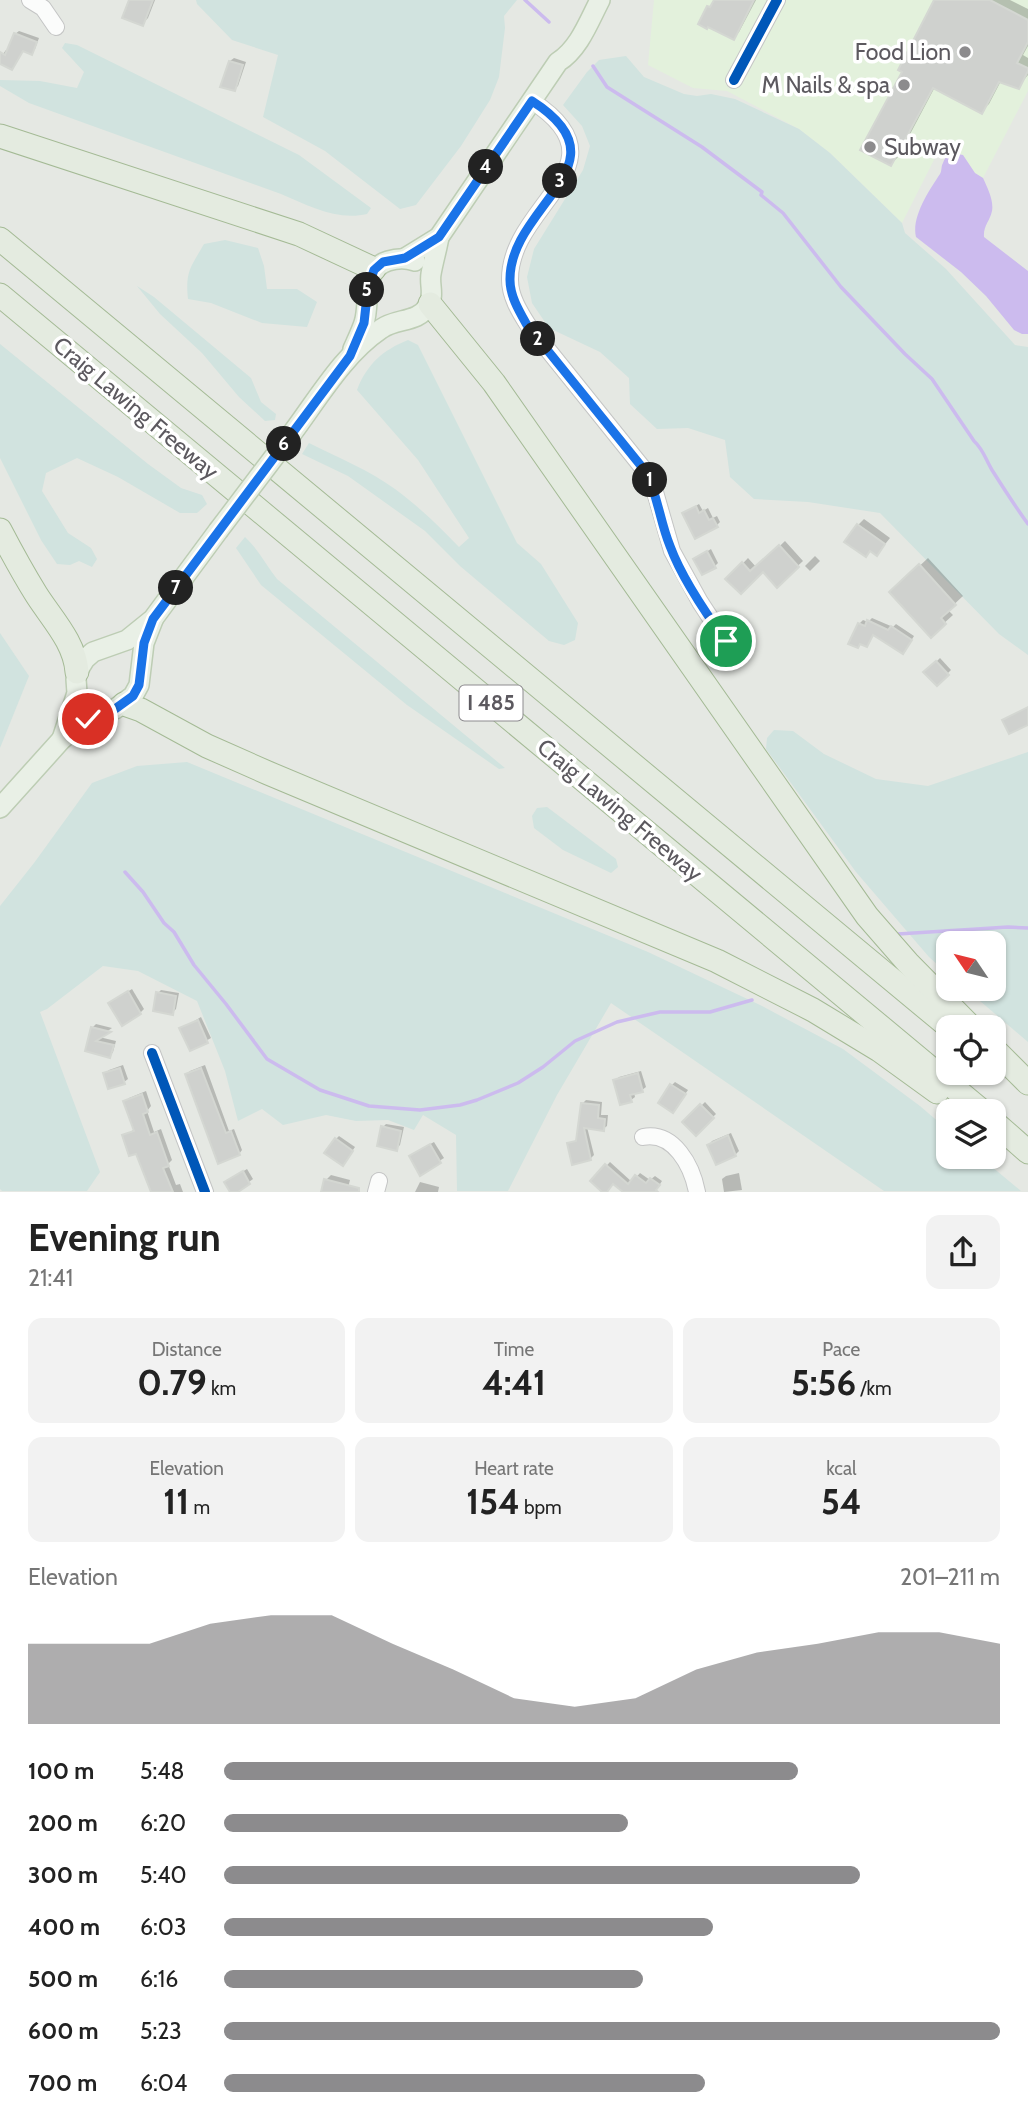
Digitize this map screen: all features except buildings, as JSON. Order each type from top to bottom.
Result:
[{"type":"highway","points":[[0,136],[299,234],[374,270]]},
{"type":"highway","name":"Craig Lawing Freeway","points":[[0,239],[936,1016]]},
{"type":"highway","name":"Craig Lawing Freeway","points":[[0,295],[968,1099]]},
{"type":"highway","points":[[430,304],[494,383],[796,818],[867,915],[915,971],[959,1015]]},
{"type":"highway","points":[[0,530],[34,592],[73,649],[77,661],[77,682]]},
{"type":"highway","points":[[115,708],[141,710],[207,746],[268,773],[717,961],[813,1010],[879,1051],[947,1099]]},
{"type":"highway","points":[[1006,1061],[1028,1083]]},
{"type":"highway","points":[[1006,1074],[1028,1091]]},
{"type":"highway","points":[[1006,1133],[1028,1154]]},
{"type":"highway","points":[[1006,1140],[1028,1154]]},
{"type":"main road","points":[[558,62],[558,50],[588,0]]},
{"type":"main road","points":[[62,739],[85,659],[93,652],[127,640],[153,619],[350,356],[384,326],[417,316],[430,304],[430,277],[439,237],[558,62],[566,57],[577,42],[600,0]]},
{"type":"main road","points":[[350,356],[364,323],[368,287],[374,270],[383,262],[405,258],[439,237]]},
{"type":"main road","points":[[405,258],[420,264],[430,277]]},
{"type":"main road","points":[[0,808],[62,739],[88,719],[115,708],[133,696],[139,685],[144,643],[153,619]]},
{"type":"main road","points":[[77,682],[89,705],[115,708]]},
{"type":"street","points":[[30,0],[43,8],[56,27]]},
{"type":"street","points":[[734,79],[777,0]]},
{"type":"street","points":[[532,101],[549,112],[561,126],[568,137],[572,158],[564,176],[518,243],[511,270],[513,298],[527,325],[646,472],[653,485],[671,551],[700,602],[734,650]]},
{"type":"street","points":[[152,1054],[205,1192]]},
{"type":"street","points":[[643,1137],[652,1135],[674,1146],[690,1168],[696,1192]]},
{"type":"shaded area","points":[[196,0],[517,0],[504,16],[499,77],[490,100],[461,146],[416,205],[400,209],[325,151],[263,117],[278,55],[232,40]]},
{"type":"shaded area","points":[[654,0],[1028,0],[1028,91],[983,178],[975,173],[963,155],[942,144],[902,223],[830,153],[799,129],[727,91],[693,88],[648,65]]},
{"type":"shaded area","points":[[65,43],[77,45],[299,155],[371,208],[367,214],[356,216],[323,211],[29,103],[0,86],[0,80],[40,81],[77,88],[84,72],[62,48]]},
{"type":"shaded area","points":[[626,56],[644,77],[684,94],[711,94],[735,99],[799,129],[830,153],[902,223],[905,233],[946,269],[1015,345],[1028,347],[1028,655],[999,634],[880,513],[808,502],[754,499],[730,477],[725,440],[688,428],[657,429],[630,404],[629,378],[600,352],[549,328],[532,303],[527,277],[534,249],[583,170],[590,146],[582,126],[563,105],[599,60]]},
{"type":"shaded area","points":[[948,153],[963,155],[975,173],[983,178],[988,189],[992,211],[984,237],[1028,271],[1028,334],[1014,330],[986,296],[961,272],[916,237],[919,212],[941,173]]},
{"type":"shaded area","points":[[225,240],[258,248],[267,289],[297,289],[317,302],[307,327],[262,323],[211,303],[188,299],[188,275],[204,244]]},
{"type":"shaded area","points":[[137,286],[154,297],[251,378],[261,402],[276,414],[275,420],[265,421],[239,397],[202,353],[160,314]]},
{"type":"shaded area","points":[[408,340],[418,345],[517,543],[541,564],[578,623],[575,640],[564,645],[549,641],[460,566],[425,531],[348,476],[302,454],[309,443],[353,464],[404,496],[459,547],[469,538],[418,460],[357,390],[377,359]]},
{"type":"shaded area","points":[[0,344],[148,464],[181,488],[202,495],[207,504],[197,513],[180,513],[118,477],[77,458],[46,473],[42,491],[68,533],[91,548],[97,559],[92,567],[79,561],[70,565],[57,564],[41,540],[0,458]]},
{"type":"shaded area","points":[[245,537],[277,579],[505,768],[499,769],[407,705],[261,585],[236,548]]},
{"type":"shaded area","points":[[0,633],[29,676],[0,748]]},
{"type":"shaded area","points":[[774,730],[793,731],[824,754],[876,779],[928,786],[1028,752],[1028,1042],[1006,1023],[1006,1015],[996,1015],[980,1001],[1006,1001],[1006,931],[936,931],[936,963],[856,872],[766,749],[767,738]]},
{"type":"shaded area","points":[[187,762],[648,952],[760,1005],[843,1049],[936,1120],[936,1169],[994,1169],[1021,1191],[884,1191],[611,1003],[557,1095],[508,1191],[457,1191],[456,1135],[423,1115],[414,1130],[388,1120],[356,1121],[326,1115],[283,1125],[262,1109],[238,1121],[225,1071],[197,1001],[138,971],[103,966],[40,1012],[100,1172],[87,1191],[2,1191],[0,906],[92,783],[137,766]]},
{"type":"shaded area","points":[[547,807],[616,859],[618,867],[611,873],[563,850],[534,828],[532,816],[537,808]]},
{"type":"waterway","points":[[525,0],[549,22]]},
{"type":"waterway","points":[[593,66],[607,87],[702,147],[762,192],[761,195],[783,213],[841,287],[932,379],[980,447],[1028,524]]},
{"type":"waterway","points":[[125,872],[174,932],[194,965],[267,1059],[320,1090],[369,1106],[420,1110],[460,1105],[518,1083],[575,1041],[617,1022],[660,1012],[710,1012],[752,1000]]},
{"type":"waterway","points":[[898,934],[1028,928]]},
{"type":"cycle path","points":[[734,80],[777,0]]},
{"type":"cycle path","points":[[532,101],[559,124],[570,145],[568,166],[527,229],[515,253],[510,280],[513,298],[528,325],[646,472],[653,485],[672,551],[700,602],[734,650]]},
{"type":"cycle path","points":[[152,1053],[205,1192]]},
{"type":"place","name":"Food Lion","points":[[965,52]]},
{"type":"place","name":"M Nails & spa","points":[[904,85]]},
{"type":"place","name":"Subway","points":[[870,147]]},
{"type":"route","points":[[88,719],[115,709],[133,696],[139,685],[144,643],[153,619],[350,356],[364,323],[370,276],[374,270],[383,262],[405,258],[439,237],[532,101],[549,112],[561,126],[568,137],[572,158],[564,176],[518,243],[511,270],[513,298],[539,341],[646,472],[653,485],[671,551],[726,641]]}]
